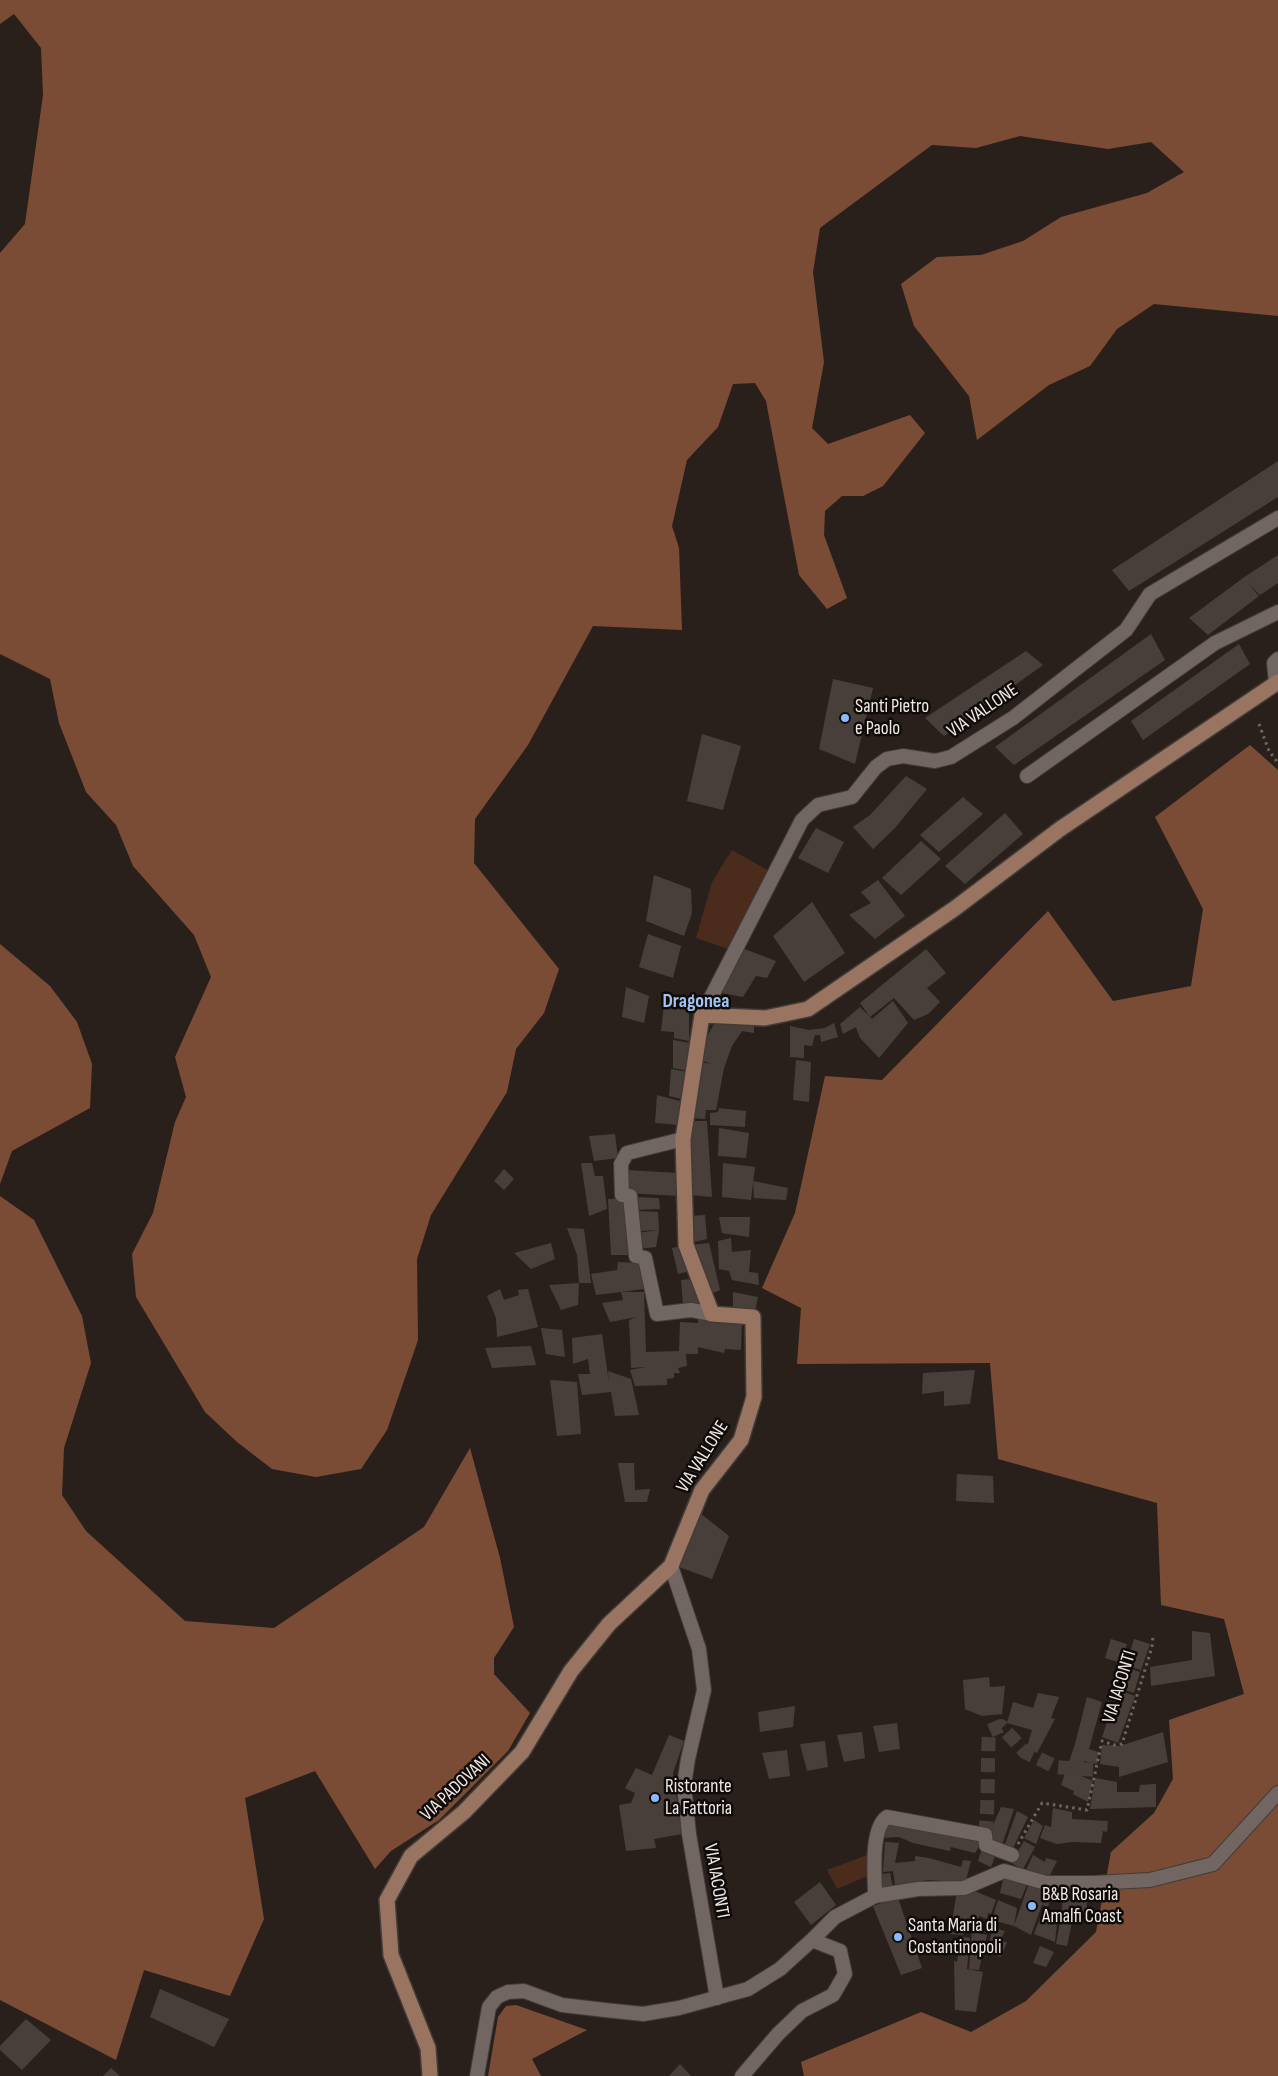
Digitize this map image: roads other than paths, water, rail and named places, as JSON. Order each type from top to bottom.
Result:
[{"type":"street","name":"VIA VALLONE","points":[[712,1314],[686,1245],[683,1139],[702,1015],[802,820],[818,805],[852,797],[876,767],[887,759],[903,756],[935,761],[951,757],[1013,718],[1126,630],[1150,594],[1278,518]]},
{"type":"street","points":[[1027,776],[1215,643],[1278,612]]},
{"type":"street","points":[[702,1015],[765,1018],[808,1009],[954,909],[1060,829],[1277,682],[1274,662],[1278,659]]},
{"type":"street","name":"VIA VALLONE","points":[[671,1566],[702,1490],[741,1440],[754,1398],[753,1317],[712,1314],[691,1310],[656,1314],[645,1258],[636,1256],[630,1196],[622,1195],[621,1164],[627,1153],[683,1139]]},
{"type":"street","name":"VIA IACONTI","points":[[671,1566],[699,1648],[704,1690],[684,1785],[689,1834],[717,1998]]},
{"type":"street","name":"VIA PADOVANI","points":[[430,2076],[428,2048],[391,1955],[387,1900],[411,1856],[464,1812],[522,1752],[577,1663],[609,1624],[671,1566]]},
{"type":"street","points":[[476,2076],[489,2007],[497,1997],[508,1992],[524,1991],[562,2005],[643,2014],[717,1998],[748,1989],[780,1969],[835,1917],[875,1896],[918,1889],[964,1888],[1004,1871],[1046,1883],[1093,1883],[1150,1880],[1214,1864],[1278,1793]]},
{"type":"street","points":[[875,1896],[876,1835],[879,1825],[887,1817],[985,1835],[986,1845],[1012,1855]]},
{"type":"street","points":[[742,2076],[778,2034],[802,2011],[833,1995],[845,1974],[840,1951],[812,1940]]},
{"type":"street","points":[[752,2076],[761,2055]]},
{"type":"tunnel","points":[[985,1835],[989,1731],[1001,1726],[1025,1752],[1056,1767],[1096,1770]]},
{"type":"place","name":"Santi Pietro e Paolo","points":[[845,718]]},
{"type":"place","name":"Ristorante La Fattoria","points":[[655,1798]]},
{"type":"place","name":"B&B Rosaria Amalfi Coast","points":[[1032,1906]]},
{"type":"place","name":"Santa Maria di Costantinopoli","points":[[898,1937]]},
{"type":"district","name":"Dragonea","points":[[696,1002]]}]
